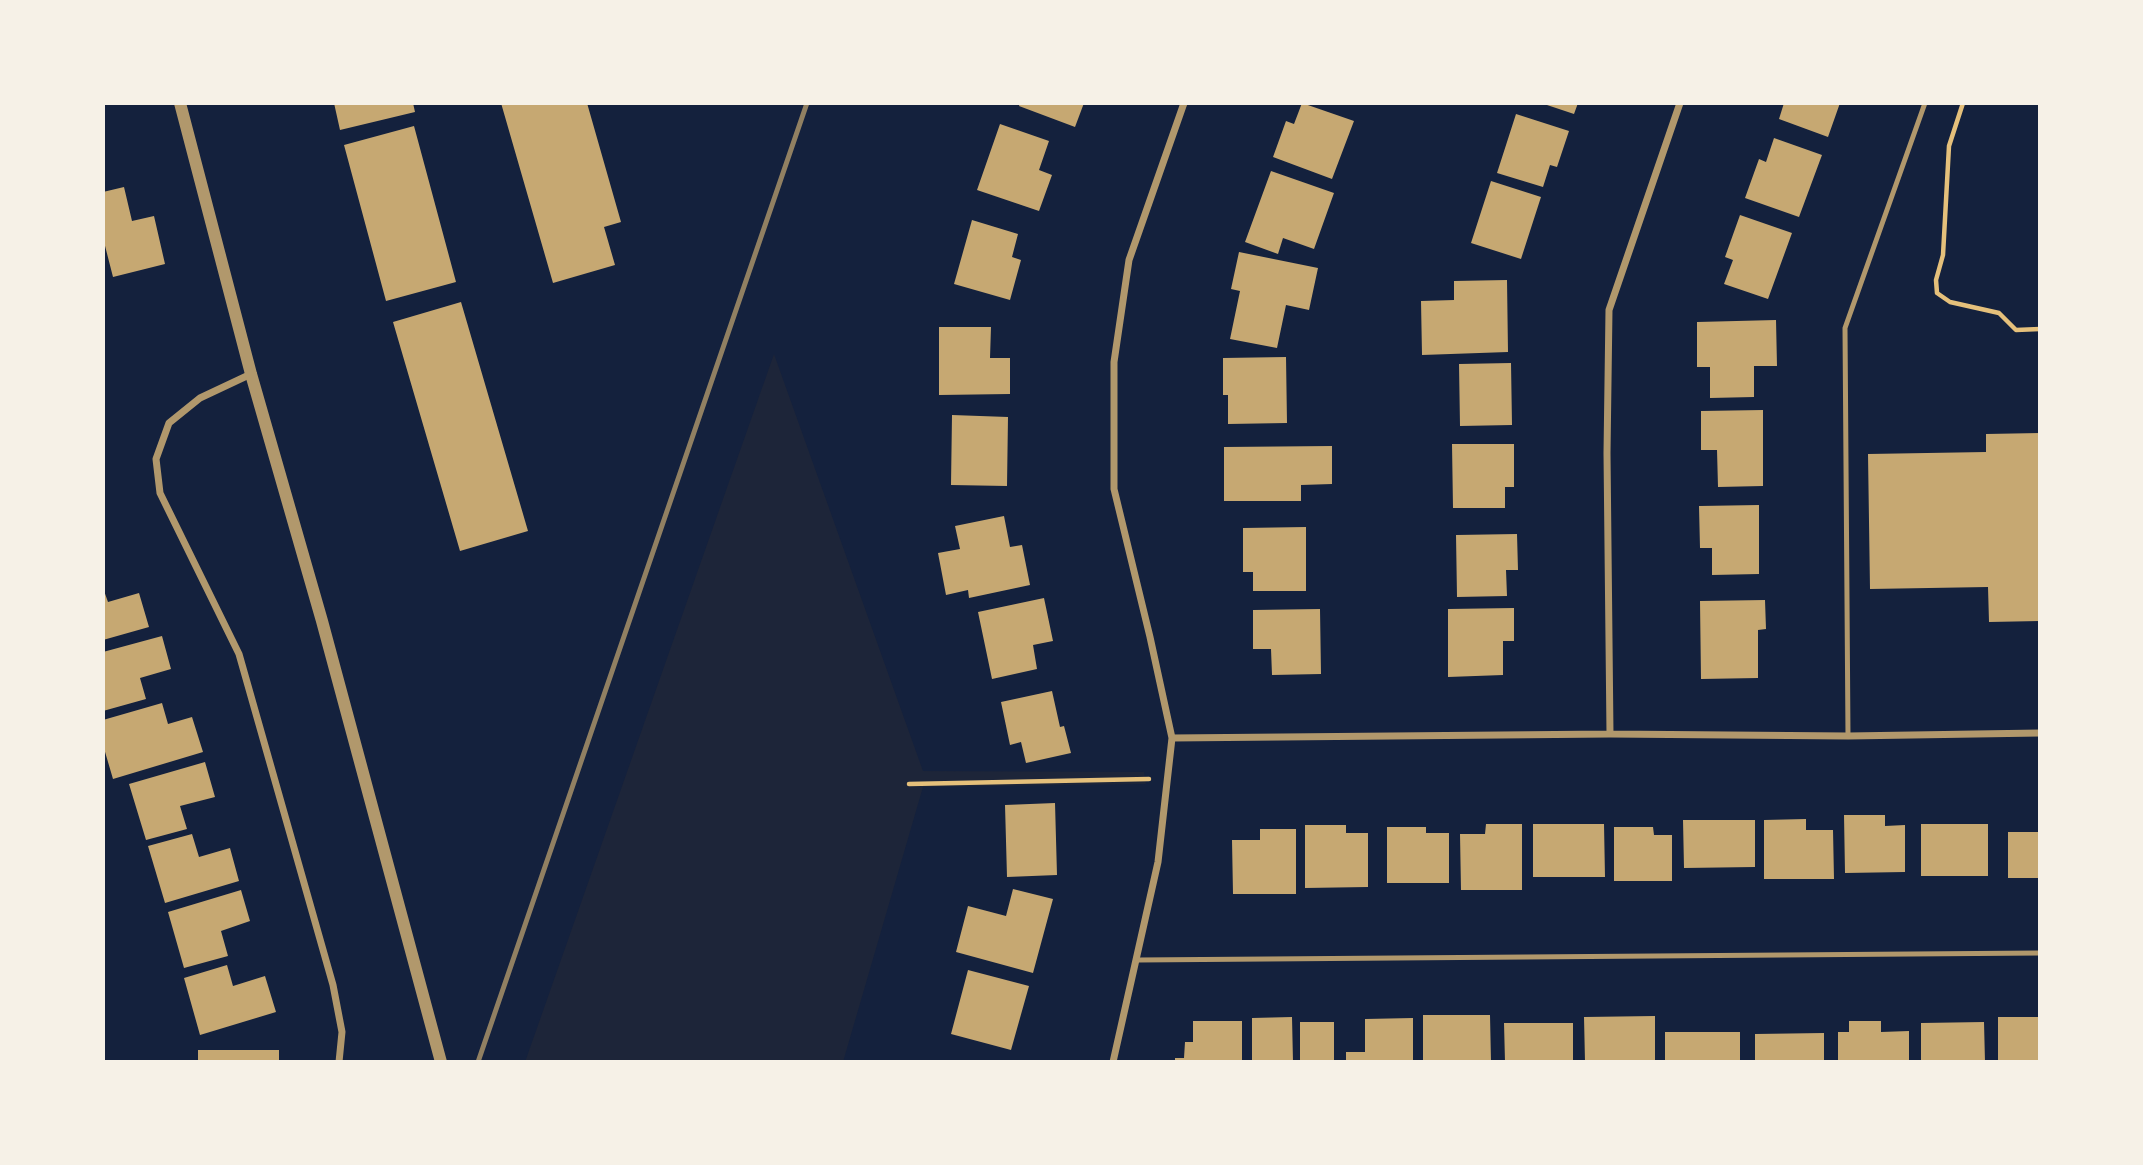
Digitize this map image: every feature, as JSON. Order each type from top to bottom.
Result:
[{"type":"street","points":[[180,103],[251,374],[322,621],[441,1062]]},
{"type":"street","points":[[1114,1062],[1158,862],[1172,738],[1114,489],[1114,362],[1129,260],[1184,103]]},
{"type":"street","points":[[1610,734],[1606,453],[1609,310],[1680,103]]},
{"type":"street","points":[[251,374],[200,398],[169,423],[156,459],[160,493],[239,654],[333,985],[342,1032],[339,1062]]},
{"type":"street","points":[[1172,738],[2040,733]]},
{"type":"lane","points":[[1849,736],[1845,328],[1925,103]]},
{"type":"lane","points":[[1138,960],[2040,953]]},
{"type":"path","points":[[1963,103],[1949,146],[1943,256],[1936,280],[1937,293],[1950,302],[1999,313],[2016,330],[2040,328]]},
{"type":"path","points":[[909,784],[1167,779]]},
{"type":"shaded area","points":[[774,354],[923,771],[1144,772],[1146,784],[923,787],[843,1062],[525,1062]]},
{"type":"building","points":[[334,103],[413,103],[415,112],[340,130]]},
{"type":"building","points":[[501,103],[587,103],[621,222],[604,227],[615,265],[553,283]]},
{"type":"building","points":[[1020,103],[1084,103],[1075,127],[1019,106]]},
{"type":"building","points":[[1302,103],[1354,121],[1332,179],[1273,157],[1286,121],[1294,124]]},
{"type":"building","points":[[1541,103],[1578,103],[1574,114]]},
{"type":"building","points":[[1784,103],[1840,103],[1828,137],[1779,119]]},
{"type":"building","points":[[1516,114],[1569,131],[1557,167],[1550,165],[1543,187],[1497,173]]},
{"type":"building","points":[[1000,124],[1049,141],[1039,170],[1052,175],[1039,211],[977,190]]},
{"type":"building","points":[[414,126],[456,282],[386,301],[344,145]]},
{"type":"building","points":[[1774,138],[1822,155],[1799,217],[1745,198],[1759,159],[1766,162]]},
{"type":"building","points":[[1271,171],[1334,193],[1314,249],[1283,238],[1278,254],[1245,242]]},
{"type":"building","points":[[1491,181],[1541,197],[1521,259],[1471,243]]},
{"type":"building","points":[[124,187],[132,221],[154,216],[165,264],[113,277],[103,238],[103,192]]},
{"type":"building","points":[[1740,215],[1792,233],[1768,299],[1724,284],[1733,260],[1725,257]]},
{"type":"building","points":[[972,220],[1018,234],[1012,257],[1021,260],[1010,300],[954,284]]},
{"type":"building","points":[[1239,252],[1318,268],[1309,310],[1286,305],[1277,348],[1230,339],[1240,291],[1231,289]]},
{"type":"building","points":[[1507,280],[1508,352],[1422,355],[1421,301],[1454,300],[1454,281]]},
{"type":"building","points":[[461,302],[528,531],[460,551],[393,322]]},
{"type":"building","points":[[1776,320],[1777,366],[1754,366],[1754,397],[1710,398],[1710,367],[1697,367],[1697,322]]},
{"type":"building","points":[[939,327],[991,327],[990,358],[1010,358],[1010,394],[939,395]]},
{"type":"building","points":[[1286,357],[1287,423],[1228,424],[1228,395],[1223,395],[1223,358]]},
{"type":"building","points":[[1511,363],[1512,425],[1460,426],[1459,364]]},
{"type":"building","points":[[1763,410],[1763,486],[1718,487],[1717,450],[1701,450],[1701,411]]},
{"type":"building","points":[[952,415],[1008,417],[1007,486],[951,485]]},
{"type":"building","points":[[2040,433],[2040,621],[1989,622],[1988,587],[1870,589],[1868,454],[1986,452],[1986,434]]},
{"type":"building","points":[[1452,444],[1514,444],[1514,487],[1505,487],[1505,508],[1453,508]]},
{"type":"building","points":[[1332,446],[1332,484],[1301,485],[1301,501],[1224,501],[1224,447]]},
{"type":"building","points":[[1759,505],[1759,574],[1712,575],[1712,548],[1700,548],[1699,506]]},
{"type":"building","points":[[1004,516],[1010,547],[1022,545],[1030,585],[969,598],[968,590],[946,595],[938,553],[960,549],[955,526]]},
{"type":"building","points":[[1306,527],[1306,591],[1253,591],[1253,572],[1243,572],[1243,528]]},
{"type":"building","points":[[1517,534],[1518,570],[1506,570],[1507,596],[1457,597],[1456,535]]},
{"type":"building","points":[[103,588],[108,602],[139,593],[149,627],[103,640]]},
{"type":"building","points":[[1044,598],[1053,641],[1033,645],[1037,669],[992,679],[978,612]]},
{"type":"building","points":[[1765,600],[1766,629],[1758,630],[1758,678],[1701,679],[1700,601]]},
{"type":"building","points":[[1514,608],[1514,641],[1503,641],[1503,675],[1448,677],[1448,609]]},
{"type":"building","points":[[1320,609],[1321,674],[1272,675],[1271,649],[1253,649],[1253,610]]},
{"type":"building","points":[[162,636],[171,669],[140,678],[146,699],[103,711],[103,652]]},
{"type":"building","points":[[1052,691],[1060,727],[1064,726],[1071,753],[1026,763],[1021,742],[1010,745],[1001,702]]},
{"type":"building","points":[[162,703],[168,724],[192,717],[203,752],[113,779],[103,745],[103,720]]},
{"type":"building","points":[[205,762],[215,797],[180,806],[187,829],[146,840],[129,784]]},
{"type":"building","points":[[1055,803],[1057,875],[1007,877],[1005,805]]},
{"type":"building","points":[[1844,815],[1885,815],[1885,826],[1905,825],[1905,872],[1845,873]]},
{"type":"building","points":[[1806,819],[1806,830],[1833,830],[1834,879],[1764,879],[1764,820]]},
{"type":"building","points":[[1683,820],[1755,820],[1755,867],[1684,868]]},
{"type":"building","points":[[1486,824],[1522,824],[1522,890],[1461,890],[1460,834],[1485,834]]},
{"type":"building","points":[[1533,824],[1604,824],[1605,877],[1533,877]]},
{"type":"building","points":[[1921,824],[1988,824],[1988,876],[1921,876]]},
{"type":"building","points":[[1305,825],[1346,825],[1346,833],[1368,833],[1368,887],[1305,888]]},
{"type":"building","points":[[1387,827],[1426,827],[1426,833],[1449,833],[1449,883],[1387,883]]},
{"type":"building","points":[[1614,827],[1653,827],[1654,835],[1672,835],[1672,881],[1614,881]]},
{"type":"building","points":[[1260,829],[1296,829],[1296,894],[1233,894],[1232,840],[1260,840]]},
{"type":"building","points":[[2008,832],[2040,832],[2040,878],[2008,878]]},
{"type":"building","points":[[192,834],[199,857],[230,848],[239,881],[165,903],[148,846]]},
{"type":"building","points":[[1013,889],[1053,899],[1033,973],[956,952],[968,906],[1006,916]]},
{"type":"building","points":[[241,890],[250,921],[221,931],[228,956],[184,968],[168,912]]},
{"type":"building","points":[[227,965],[233,986],[265,976],[276,1012],[200,1035],[184,978]]},
{"type":"building","points":[[968,970],[1029,986],[1011,1050],[951,1034]]},
{"type":"building","points":[[1423,1015],[1490,1015],[1491,1062],[1423,1062]]},
{"type":"building","points":[[1655,1016],[1655,1062],[1585,1062],[1584,1017]]},
{"type":"building","points":[[1292,1017],[1293,1062],[1252,1062],[1252,1018]]},
{"type":"building","points":[[1998,1017],[2040,1017],[2040,1062],[1998,1062]]},
{"type":"building","points":[[1413,1018],[1413,1062],[1346,1062],[1346,1052],[1365,1052],[1365,1019]]},
{"type":"building","points":[[1193,1021],[1242,1021],[1242,1062],[1175,1062],[1175,1058],[1184,1058],[1185,1042],[1193,1042]]},
{"type":"building","points":[[1849,1021],[1881,1021],[1881,1032],[1909,1031],[1909,1062],[1838,1062],[1838,1032],[1849,1032]]},
{"type":"building","points":[[1300,1022],[1334,1022],[1334,1062],[1300,1062]]},
{"type":"building","points":[[1984,1022],[1985,1062],[1921,1062],[1921,1023]]},
{"type":"building","points":[[1504,1023],[1573,1023],[1573,1062],[1505,1062]]},
{"type":"building","points":[[1665,1032],[1740,1032],[1740,1062],[1665,1062]]},
{"type":"building","points":[[1824,1033],[1824,1062],[1755,1062],[1755,1034]]},
{"type":"building","points":[[198,1050],[279,1050],[279,1062],[198,1062]]},
{"type":"railway","points":[[478,1062],[807,103]]}]
